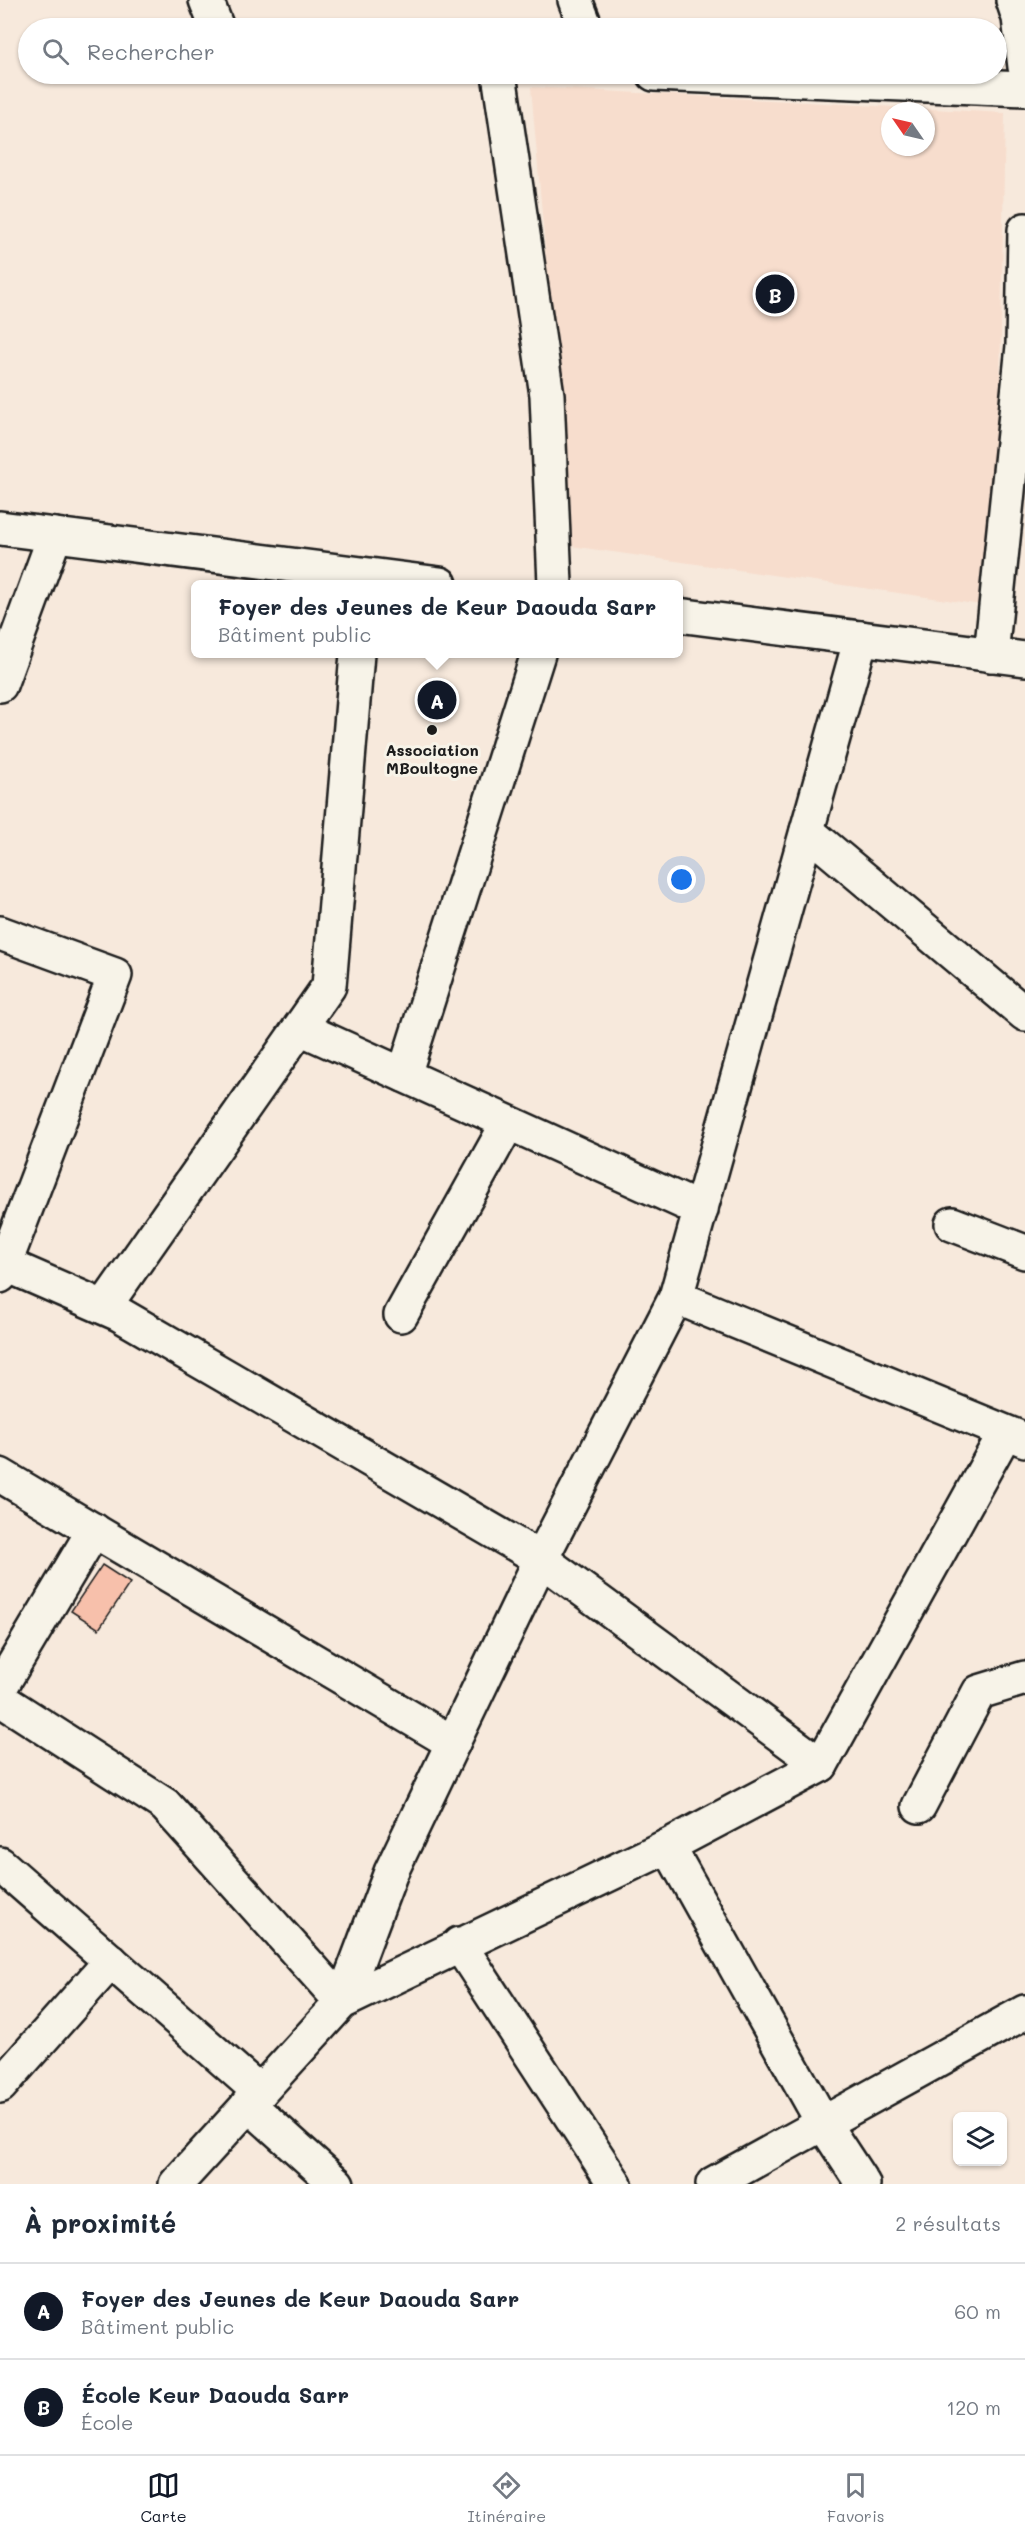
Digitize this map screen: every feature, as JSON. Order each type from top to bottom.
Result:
[{"type":"street","points":[[206,0],[213,18]]},
{"type":"street","points":[[575,0],[582,18]]},
{"type":"street","points":[[1019,11],[1025,67]]},
{"type":"street","points":[[500,84],[547,395],[555,580]]},
{"type":"street","points":[[901,84],[1025,89]]},
{"type":"street","points":[[991,655],[1023,345],[1025,231]]},
{"type":"street","points":[[0,528],[363,580]]},
{"type":"street","points":[[0,686],[55,535]]},
{"type":"street","points":[[683,616],[1025,659]]},
{"type":"street","points":[[342,2002],[391,1872],[541,1559],[676,1298],[861,638]]},
{"type":"street","points":[[104,1307],[329,986],[357,658]]},
{"type":"street","points":[[404,1075],[537,658]]},
{"type":"street","points":[[807,831],[1025,1014]]},
{"type":"street","points":[[0,933],[115,975],[2,1267],[104,1307],[541,1559],[821,1765]]},
{"type":"street","points":[[300,1028],[700,1210]]},
{"type":"street","points":[[401,1315],[508,1123]]},
{"type":"street","points":[[952,1224],[1025,1252]]},
{"type":"street","points":[[176,2184],[342,2002],[459,1944],[668,1846],[821,1765],[1015,1436],[676,1298]]},
{"type":"street","points":[[0,1475],[453,1743]]},
{"type":"street","points":[[0,1688],[94,1530]]},
{"type":"street","points":[[919,1806],[979,1692],[1025,1678]]},
{"type":"street","points":[[0,1699],[165,1805],[342,2002]]},
{"type":"street","points":[[668,1846],[823,2123],[862,2184]]},
{"type":"street","points":[[0,1864],[111,1961],[254,2098],[335,2183]]},
{"type":"street","points":[[459,1944],[615,2184]]},
{"type":"street","points":[[0,2086],[111,1961]]},
{"type":"street","points":[[713,2184],[1025,2012]]},
{"type":"shaded area","points":[[531,87],[881,106],[881,156],[935,156],[935,109],[1005,113],[999,441],[982,605],[571,546]]},
{"type":"building","points":[[102,1565],[130,1583],[99,1629],[71,1611]]},
{"type":"place","name":"École Keur Daouda Sarr","points":[[775,294]]},
{"type":"place","name":"Foyer des Jeunes de Keur Daouda Sarr","points":[[437,700]]},
{"type":"place","name":"Association MBoultogne","points":[[432,730]]}]
